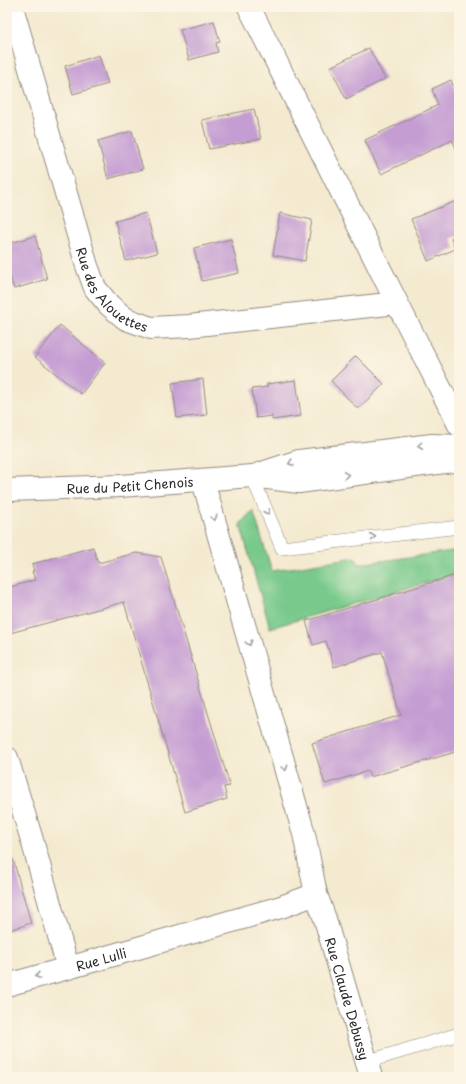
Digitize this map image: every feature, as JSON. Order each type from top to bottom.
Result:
[{"type":"street","name":"Rue des Alouettes","points":[[12,7],[87,266],[95,288],[114,310],[126,319],[151,328],[189,326],[397,303]]},
{"type":"street","points":[[249,7],[459,425]]},
{"type":"street","name":"Rue du Petit Chenois","points":[[7,490],[203,481],[252,476],[298,461],[432,445],[459,446]]},
{"type":"street","name":"Rue du Petit Chenois","points":[[252,476],[299,482],[459,460]]},
{"type":"street","points":[[203,481],[304,834],[316,894]]},
{"type":"street","name":"Rue Lulli","points":[[7,758],[68,968],[281,907],[316,894]]},
{"type":"street","name":"Rue Claude Debussy","points":[[316,894],[325,919],[368,1069]]},
{"type":"street","points":[[7,985],[68,968]]},
{"type":"lane","points":[[252,476],[282,548],[459,527]]},
{"type":"lane","points":[[368,1069],[459,1034]]},
{"type":"green space","points":[[253,510],[272,571],[355,557],[359,564],[459,550],[459,573],[270,628],[240,524]]},
{"type":"building","points":[[214,21],[220,42],[216,43],[218,52],[189,60],[180,30]]},
{"type":"building","points":[[369,48],[385,79],[346,99],[330,67]]},
{"type":"building","points":[[99,55],[108,84],[73,94],[65,66]]},
{"type":"building","points":[[451,80],[457,95],[459,95],[459,154],[452,140],[381,174],[365,140],[438,105],[432,89]]},
{"type":"building","points":[[254,109],[261,139],[209,149],[202,120]]},
{"type":"building","points":[[132,131],[143,169],[108,179],[98,141]]},
{"type":"building","points":[[459,200],[459,236],[451,238],[455,249],[428,261],[411,219]]},
{"type":"building","points":[[146,213],[157,253],[126,261],[115,221]]},
{"type":"building","points":[[280,213],[312,220],[305,261],[273,255]]},
{"type":"building","points":[[35,236],[47,279],[14,289],[7,267],[7,244]]},
{"type":"building","points":[[231,239],[239,273],[202,281],[194,248]]},
{"type":"building","points":[[60,325],[105,363],[81,394],[35,357]]},
{"type":"building","points":[[356,356],[384,384],[358,409],[331,381]]},
{"type":"building","points":[[203,379],[207,415],[177,418],[172,383]]},
{"type":"building","points":[[296,380],[301,416],[272,420],[272,416],[256,418],[252,389],[267,387],[267,384]]},
{"type":"building","points":[[93,547],[98,563],[136,553],[161,557],[230,786],[224,787],[227,799],[185,812],[124,602],[10,633],[7,621],[7,588],[35,580],[32,571],[34,571],[32,564]]},
{"type":"building","points":[[459,574],[459,751],[370,777],[368,771],[325,784],[312,743],[401,715],[382,652],[334,667],[326,641],[313,645],[306,621]]},
{"type":"building","points":[[13,859],[31,923],[7,931],[7,860]]}]
